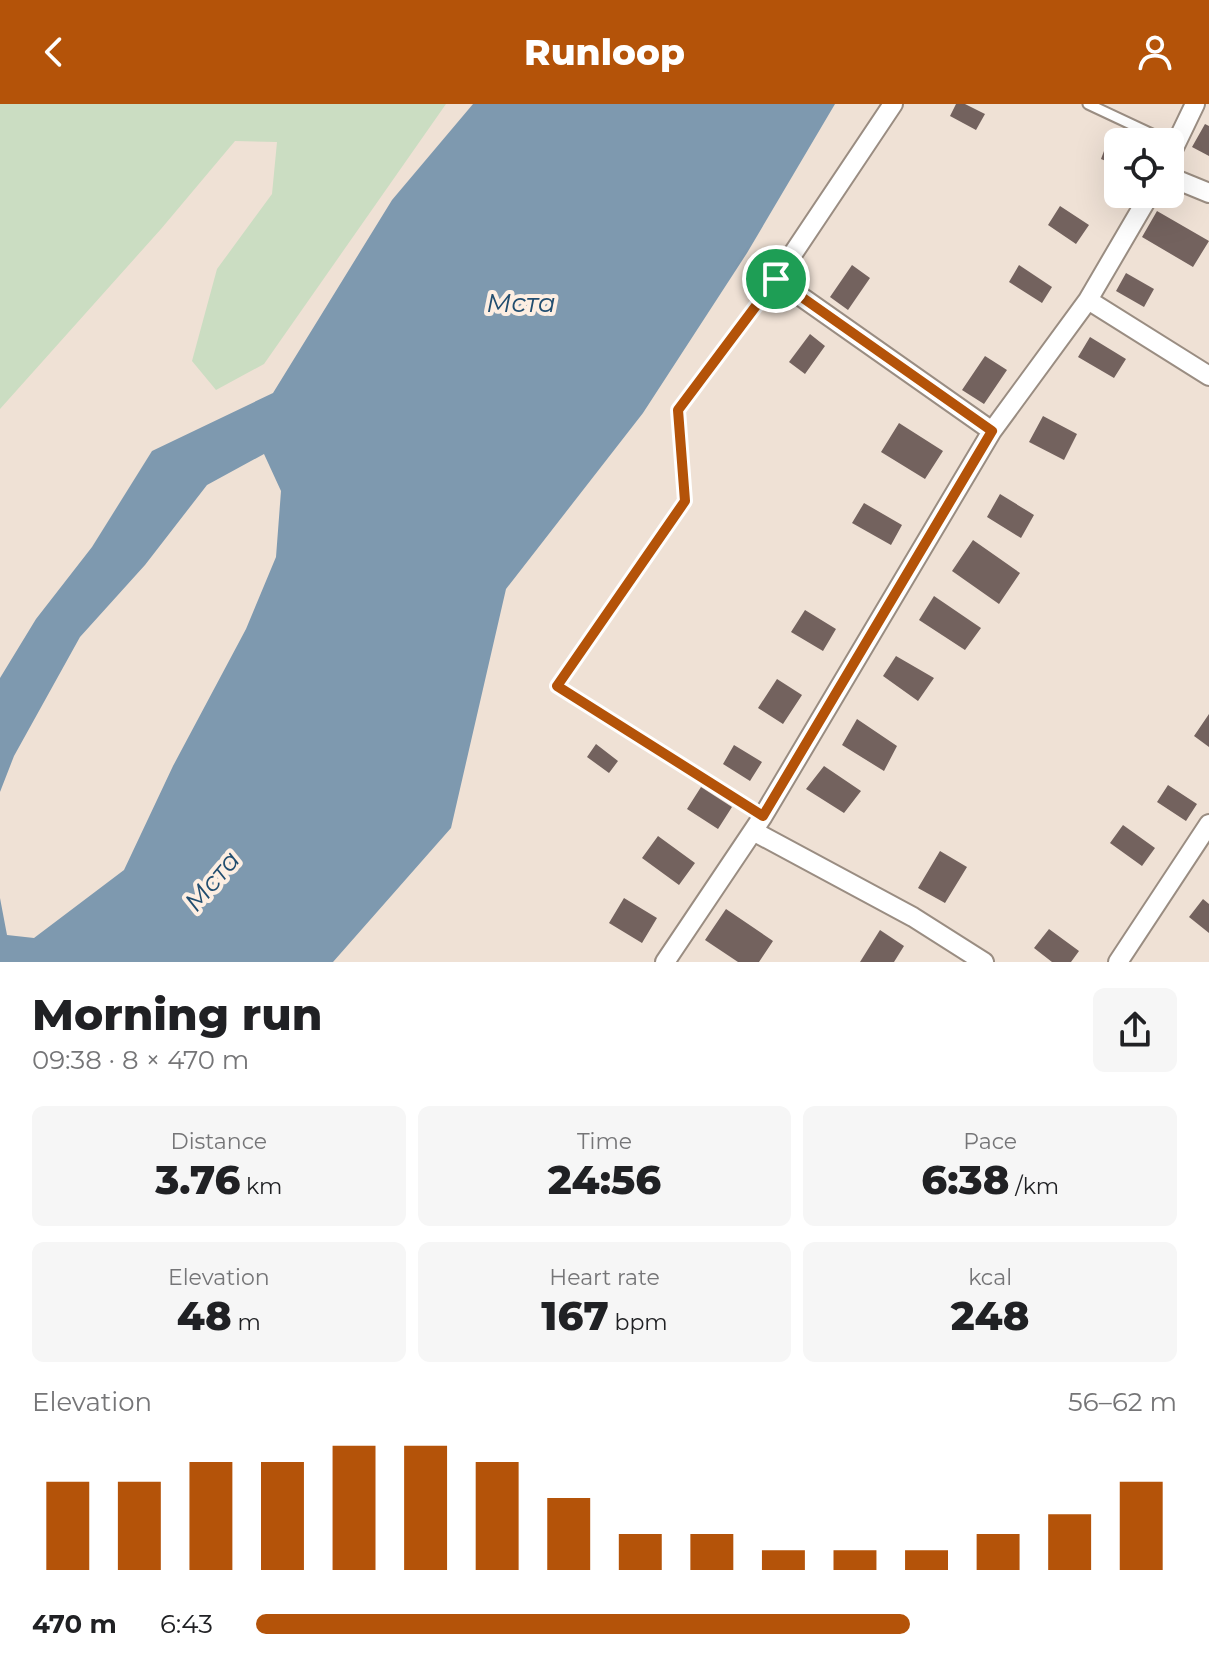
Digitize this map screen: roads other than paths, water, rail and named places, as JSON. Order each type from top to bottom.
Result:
[{"type":"street","points":[[893,104],[776,279],[992,431]]},
{"type":"street","points":[[1181,128],[1195,104]]},
{"type":"street","points":[[1184,183],[1209,193]]},
{"type":"street","points":[[665,962],[758,824],[992,431],[1088,300],[1142,208]]},
{"type":"street","points":[[1088,300],[1209,376]]},
{"type":"street","points":[[758,824],[984,962]]},
{"type":"street","points":[[1118,962],[1209,824]]},
{"type":"lane","points":[[1088,104],[1135,128]]},
{"type":"water","name":"Мста","points":[[473,104],[835,104],[747,253],[643,413],[506,589],[451,828],[333,962],[0,962],[0,898],[7,935],[34,938],[124,870],[173,766],[246,629],[276,557],[281,491],[264,454],[207,485],[145,565],[80,637],[14,756],[0,792],[0,678],[36,619],[92,547],[152,451],[273,393],[392,200]]}]
